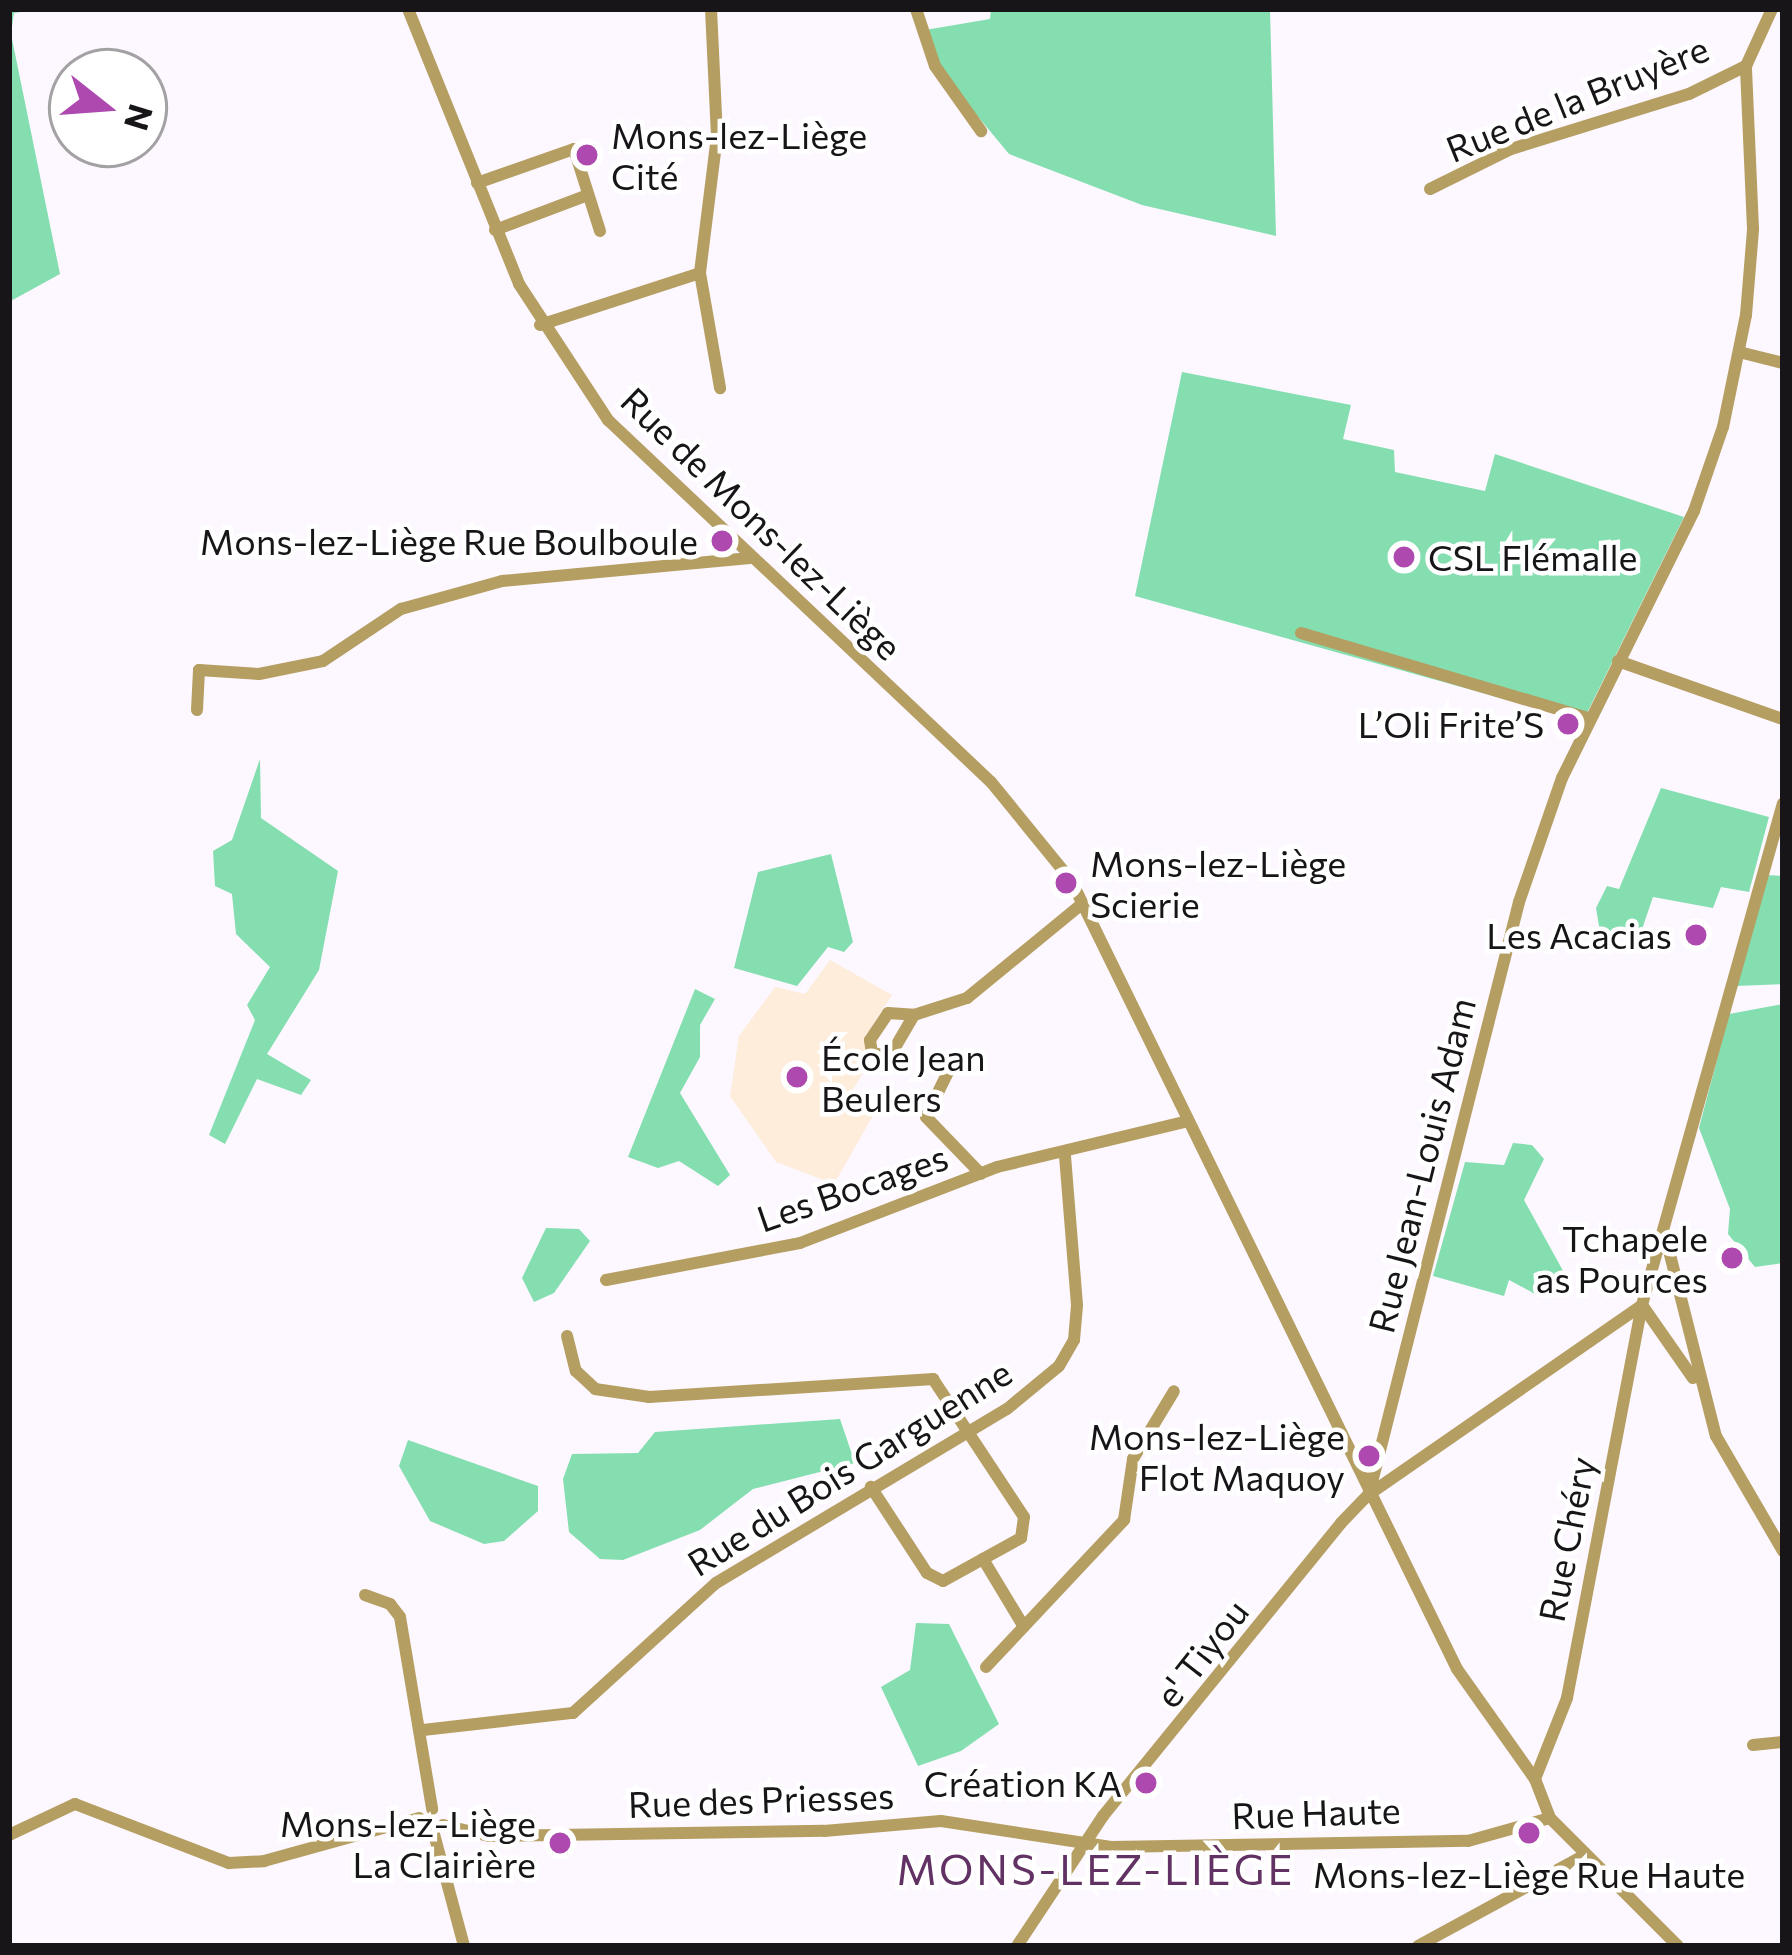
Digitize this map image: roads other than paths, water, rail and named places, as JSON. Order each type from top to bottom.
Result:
[{"type":"street","name":"Rue de Mons-lez-Liège","points":[[408,9],[494,230],[540,325],[632,448],[991,782],[1043,837],[1082,904],[1457,1669],[1535,1779],[1550,1817],[1583,1856],[1678,1946]]},
{"type":"street","points":[[711,9],[717,136],[700,273],[720,388]]},
{"type":"street","points":[[916,9],[935,66],[982,131]]},
{"type":"street","name":"Rue Jean-Louis Adam","points":[[1368,1495],[1519,902],[1591,719],[1694,511],[1739,352],[1753,229],[1746,66],[1772,9]]},
{"type":"street","name":"Rue de la Bruyère","points":[[1430,189],[1511,149],[1689,94],[1746,66]]},
{"type":"street","points":[[477,183],[574,149],[585,196],[600,231]]},
{"type":"street","points":[[494,230],[585,196]]},
{"type":"street","points":[[540,325],[700,273]]},
{"type":"street","points":[[1739,352],[1783,363]]},
{"type":"street","points":[[197,710],[199,670],[259,674],[323,661],[401,608],[502,580],[750,558]]},
{"type":"street","points":[[1301,633],[1591,719]]},
{"type":"street","points":[[1618,662],[1783,719]]},
{"type":"street","name":"Rue Chéry","points":[[1535,1779],[1567,1698],[1642,1305],[1783,803]]},
{"type":"street","points":[[914,1015],[967,998],[1082,904]]},
{"type":"street","points":[[968,1058],[948,1072],[926,1118],[981,1174]]},
{"type":"street","name":"Les Bocages","points":[[606,1280],[800,1243],[981,1174],[1185,1121]]},
{"type":"street","name":"Rue du Bois Garguenne","points":[[423,1730],[573,1713],[716,1583],[971,1428],[1059,1366],[1074,1340],[1065,1155]]},
{"type":"street","points":[[1664,1234],[1696,1383],[1715,1436],[1783,1551]]},
{"type":"street","points":[[1368,1495],[1642,1305],[1696,1383]]},
{"type":"street","points":[[567,1336],[576,1371],[595,1389],[716,1398],[933,1378],[971,1428],[1024,1517],[1021,1538],[944,1581],[927,1573],[871,1487]]},
{"type":"street","points":[[986,1667],[1124,1520],[1133,1459],[1174,1391]]},
{"type":"street","name":"e' Tiyou","points":[[1017,1946],[1081,1846],[1368,1495]]},
{"type":"street","points":[[983,1559],[1024,1627]]},
{"type":"street","points":[[365,1595],[390,1604],[400,1617],[423,1730],[432,1809],[464,1946]]},
{"type":"street","points":[[1753,1745],[1783,1742]]},
{"type":"street","points":[[9,1834],[75,1804],[230,1863],[264,1861],[418,1818],[432,1809]]},
{"type":"street","name":"Rue Haute","points":[[1081,1846],[1468,1840],[1550,1817]]},
{"type":"street","points":[[418,1818],[421,1829],[439,1830]]},
{"type":"street","name":"Rue des Priesses","points":[[439,1830],[489,1836],[824,1831],[940,1820],[1081,1846]]},
{"type":"street","points":[[1418,1946],[1583,1856]]},
{"type":"place","name":"Mons-lez-Liège Cité","points":[[587,155]]},
{"type":"place","name":"Mons-lez-Liège Rue Boulboule","points":[[722,541]]},
{"type":"place","name":"CSL Flémalle","points":[[1404,557]]},
{"type":"place","name":"L’Oli Frite’S","points":[[1568,724]]},
{"type":"place","name":"Mons-lez-Liège Scierie","points":[[1066,883]]},
{"type":"place","name":"Les Acacias","points":[[1696,935]]},
{"type":"place","name":"École Jean Beulers","points":[[797,1077]]},
{"type":"place","name":"Tchapele as Pources","points":[[1732,1258]]},
{"type":"place","name":"Mons-lez-Liège Flot Maquoy","points":[[1369,1456]]},
{"type":"place","name":"Création KA","points":[[1146,1783]]},
{"type":"place","name":"Mons-lez-Liège Rue Haute","points":[[1529,1833]]},
{"type":"place","name":"Mons-lez-Liège La Clairière","points":[[560,1843]]},
{"type":"district","name":"MONS-LEZ-LIÈGE","points":[[1096,1868]]}]
